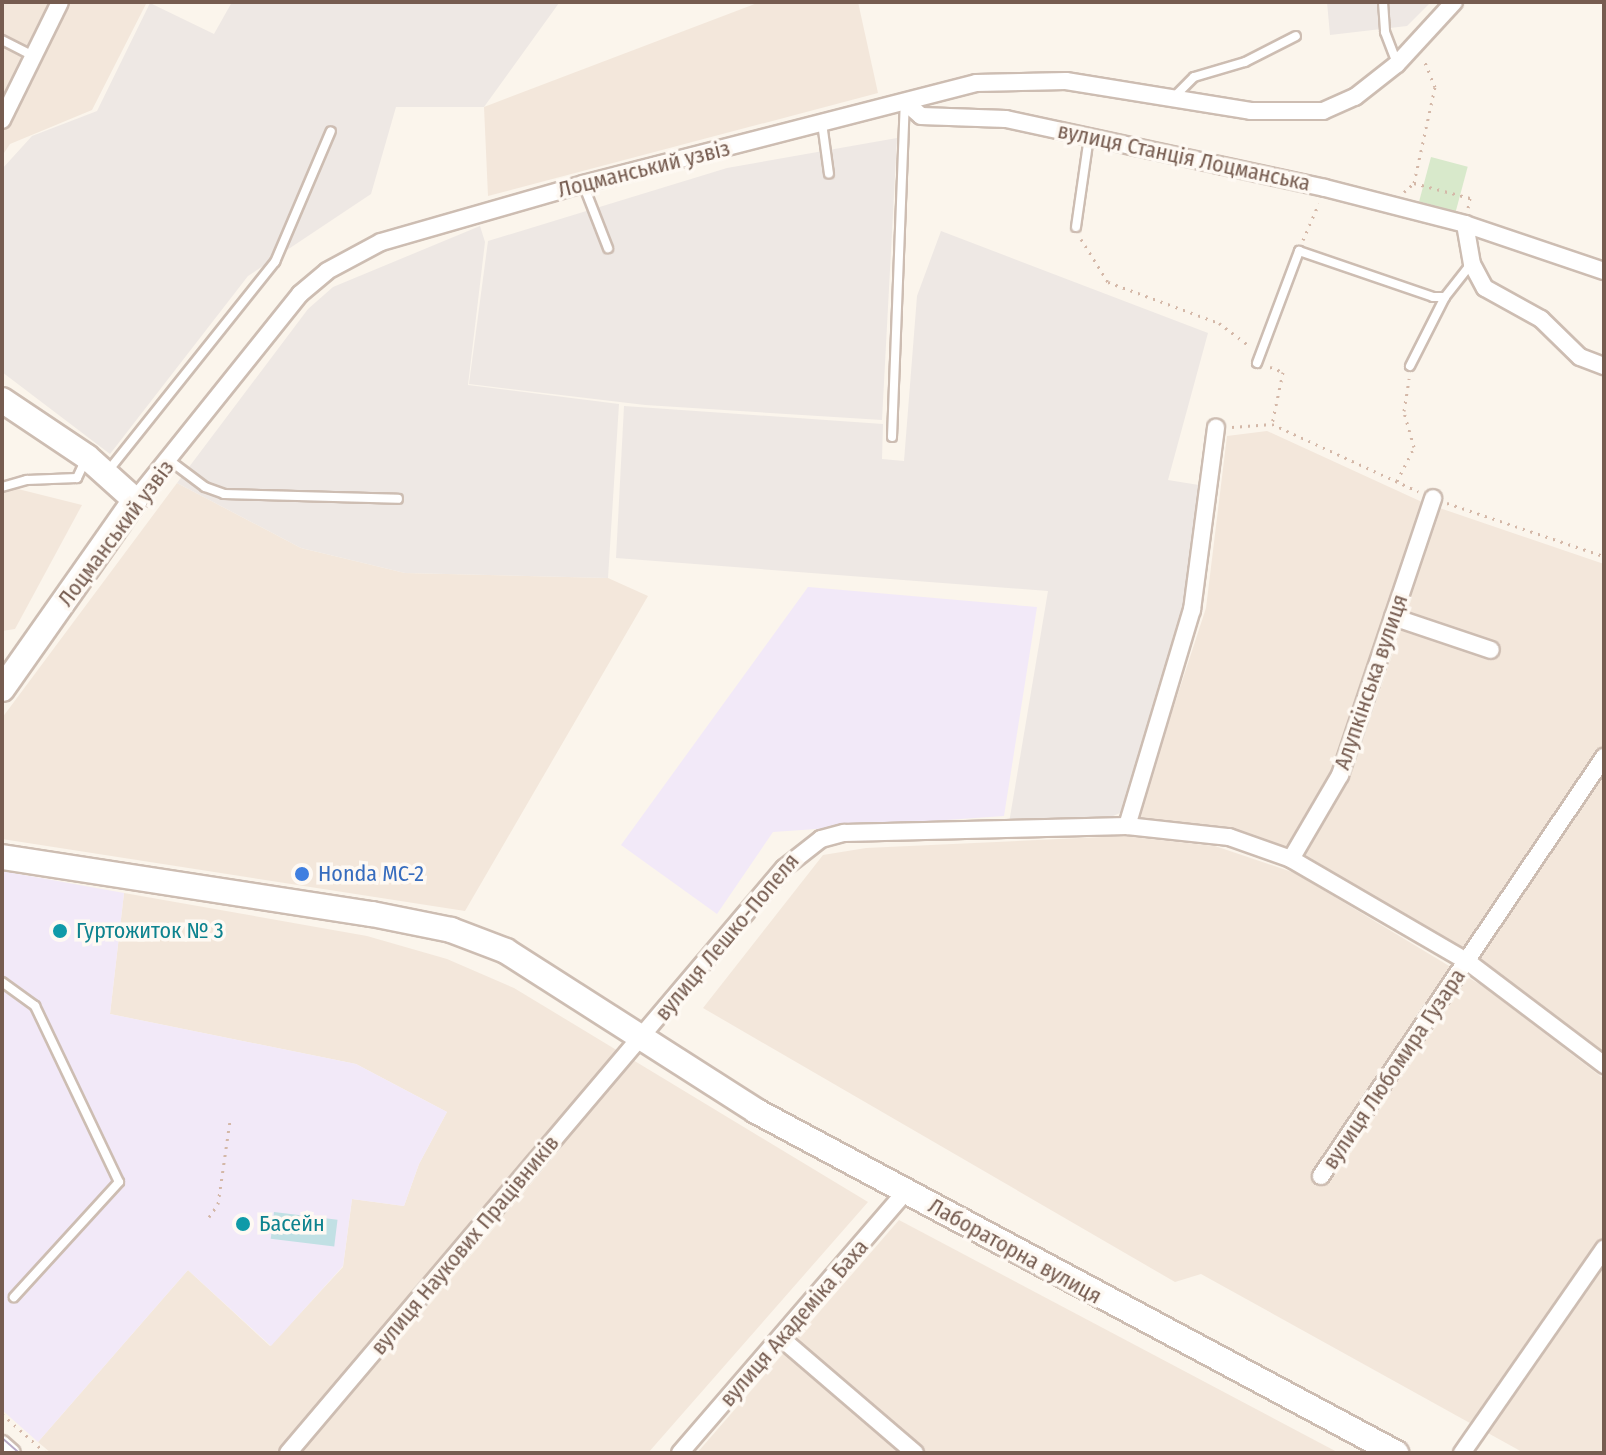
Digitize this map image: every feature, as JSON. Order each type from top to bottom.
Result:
[{"type":"main road","points":[[2,400],[87,457],[135,500]]},
{"type":"main road","name":"Лоцманський узвіз","points":[[2,689],[135,500]]},
{"type":"main road","name":"вулиця Лешко-Попеля","points":[[2,857],[451,930],[506,951],[642,1037]]},
{"type":"main road","name":"Лабораторна вулиця","points":[[642,1037],[756,1111],[1396,1453]]},
{"type":"street","points":[[2,120],[60,2]]},
{"type":"street","name":"Лоцманський узвіз","points":[[135,500],[278,318],[327,271],[381,242],[583,184],[976,83],[1066,81],[1172,100],[1298,114],[1323,111],[1355,97],[1397,64],[1454,2]]},
{"type":"street","name":"вулиця Станція Лоцманська","points":[[905,102],[921,116],[1006,119],[1325,188],[1465,224],[1604,271]]},
{"type":"street","points":[[1465,224],[1472,264],[1485,288],[1541,319],[1580,357],[1604,366]]},
{"type":"street","points":[[1127,826],[1192,610],[1216,428]]},
{"type":"street","name":"Алупкінська вулиця","points":[[1291,859],[1340,775],[1433,498]]},
{"type":"street","points":[[1393,617],[1491,650]]},
{"type":"street","points":[[1468,962],[1604,757]]},
{"type":"street","name":"вулиця Любомира Гузара","points":[[1127,826],[1229,837],[1291,859],[1468,962],[1604,1065]]},
{"type":"street","name":"вулиця Лешко-Попеля","points":[[642,1037],[784,868],[821,839],[844,833],[1127,826]]},
{"type":"street","name":"вулиця Любомира Гузара","points":[[1321,1176],[1468,962]]},
{"type":"street","name":"вулиця Наукових Працівників","points":[[288,1453],[642,1037]]},
{"type":"street","name":"вулиця Академіка Баха","points":[[680,1453],[782,1339],[906,1191]]},
{"type":"street","points":[[1462,1453],[1604,1249]]},
{"type":"street","points":[[782,1339],[915,1453]]},
{"type":"street","points":[[2,1444],[12,1453]]},
{"type":"lane","points":[[1383,2],[1385,32],[1397,64]]},
{"type":"lane","points":[[1172,100],[1194,77],[1245,62],[1296,36]]},
{"type":"lane","points":[[2,40],[34,56]]},
{"type":"lane","points":[[892,437],[905,102]]},
{"type":"lane","points":[[822,123],[829,174]]},
{"type":"lane","points":[[106,473],[275,262],[331,131]]},
{"type":"lane","points":[[1076,227],[1089,136]]},
{"type":"lane","points":[[583,184],[608,248]]},
{"type":"lane","points":[[1257,363],[1299,251],[1445,297]]},
{"type":"lane","points":[[1410,366],[1445,297],[1472,264]]},
{"type":"lane","points":[[2,487],[27,480],[77,478],[87,457]]},
{"type":"lane","points":[[169,460],[205,487],[224,494],[398,499]]},
{"type":"lane","points":[[2,982],[35,1006],[119,1182],[14,1297]]},
{"type":"path","points":[[1417,42],[1435,87],[1414,183],[1470,198],[1465,224]]},
{"type":"path","points":[[1299,251],[1325,188]]},
{"type":"path","points":[[1076,227],[1087,257],[1108,282],[1219,323],[1250,344],[1257,363],[1283,372],[1272,424]]},
{"type":"path","points":[[1397,482],[1414,447],[1404,411],[1410,366]]},
{"type":"path","points":[[1216,428],[1272,424],[1433,498],[1604,556]]},
{"type":"path","points":[[209,1217],[218,1204],[230,1121]]},
{"type":"path","points":[[2,1414],[46,1453]]},
{"type":"shaded area","points":[[2,2],[147,2],[92,110],[10,144],[2,156]]},
{"type":"shaded area","points":[[232,2],[559,3],[484,107],[396,107],[371,194],[248,276],[110,454],[2,372],[2,169],[32,136],[97,111],[150,3],[214,34]]},
{"type":"shaded area","points":[[760,2],[858,2],[878,93],[488,196],[484,107]]},
{"type":"shaded area","points":[[1327,2],[1431,2],[1407,26],[1330,35]]},
{"type":"shaded area","points":[[897,138],[882,420],[645,405],[469,384],[488,241],[727,168]]},
{"type":"shaded area","points":[[480,226],[485,242],[468,385],[619,404],[608,578],[405,573],[301,548],[177,483],[308,309],[333,287]]},
{"type":"shaded area","points":[[941,231],[1208,333],[1168,480],[1205,486],[1188,600],[1122,812],[1111,817],[1066,825],[1009,823],[1048,591],[616,558],[624,406],[883,424],[882,459],[904,461],[917,296]]},
{"type":"shaded area","points":[[1267,431],[1422,502],[1604,564],[1604,1053],[1482,963],[1304,854],[1228,827],[1137,819],[1206,608],[1227,436]]},
{"type":"shaded area","points":[[177,483],[301,548],[405,573],[608,578],[648,596],[465,911],[2,839],[2,718]]},
{"type":"shaded area","points":[[2,485],[82,505],[15,629],[2,631]]},
{"type":"shaded area","points":[[808,587],[1037,607],[1004,816],[773,832],[717,914],[621,845]]},
{"type":"shaded area","points":[[1123,836],[1215,846],[1295,873],[1484,987],[1604,1079],[1604,1453],[1524,1453],[1201,1274],[1175,1282],[703,1008],[823,855],[866,848]]},
{"type":"shaded area","points":[[2,871],[124,893],[110,1014],[356,1064],[447,1112],[419,1164],[404,1206],[352,1199],[343,1266],[271,1346],[188,1270],[38,1442],[2,1410]]},
{"type":"shaded area","points":[[124,893],[367,936],[447,959],[514,988],[868,1202],[648,1453],[51,1453],[38,1442],[188,1270],[270,1346],[343,1267],[352,1199],[404,1206],[419,1164],[447,1112],[356,1064],[110,1014]]},
{"type":"shaded area","points":[[899,1220],[1339,1453],[697,1453]]},
{"type":"green space","points":[[1431,157],[1468,167],[1456,211],[1419,201]]},
{"type":"water","points":[[274,1212],[338,1220],[334,1247],[271,1239]]},
{"type":"tram line","points":[[2,1438],[19,1453]]},
{"type":"place","name":"Honda МС-2","points":[[302,874]]},
{"type":"place","name":"Гуртожиток № 3","points":[[60,931]]},
{"type":"place","name":"Басейн","points":[[243,1224]]}]
